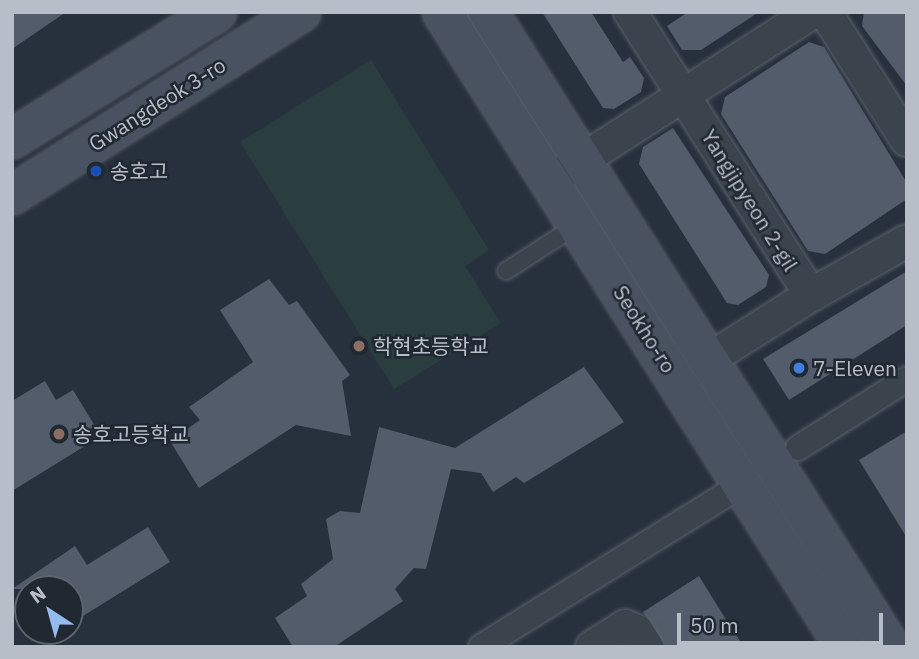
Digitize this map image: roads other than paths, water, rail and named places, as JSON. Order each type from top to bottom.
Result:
[{"type":"main road","points":[[12,139],[217,12]]},
{"type":"main road","name":"Gwangdeok 3-ro","points":[[12,195],[301,12]]},
{"type":"main road","name":"Seokho-ro","points":[[442,12],[566,170],[845,647]]},
{"type":"main road","name":"Seokho-ro","points":[[488,12],[566,170]]},
{"type":"main road","name":"Seokho-ro","points":[[595,216],[711,358],[890,647]]},
{"type":"street","name":"Yangjipyeon 2-gil","points":[[630,12],[811,295],[907,241]]},
{"type":"street","points":[[566,170],[813,12]]},
{"type":"street","points":[[825,12],[907,140]]},
{"type":"street","points":[[711,358],[811,295]]},
{"type":"street","points":[[797,448],[907,379]]},
{"type":"street","points":[[481,647],[727,494]]},
{"type":"street","points":[[592,647],[625,626],[642,639]]},
{"type":"lane","points":[[506,271],[595,216]]},
{"type":"place","name":"송호고","points":[[96,171]]},
{"type":"place","name":"학현초등학교","points":[[359,346]]},
{"type":"place","name":"7-Eleven","points":[[799,368]]},
{"type":"place","name":"송호고등학교","points":[[59,434]]}]
